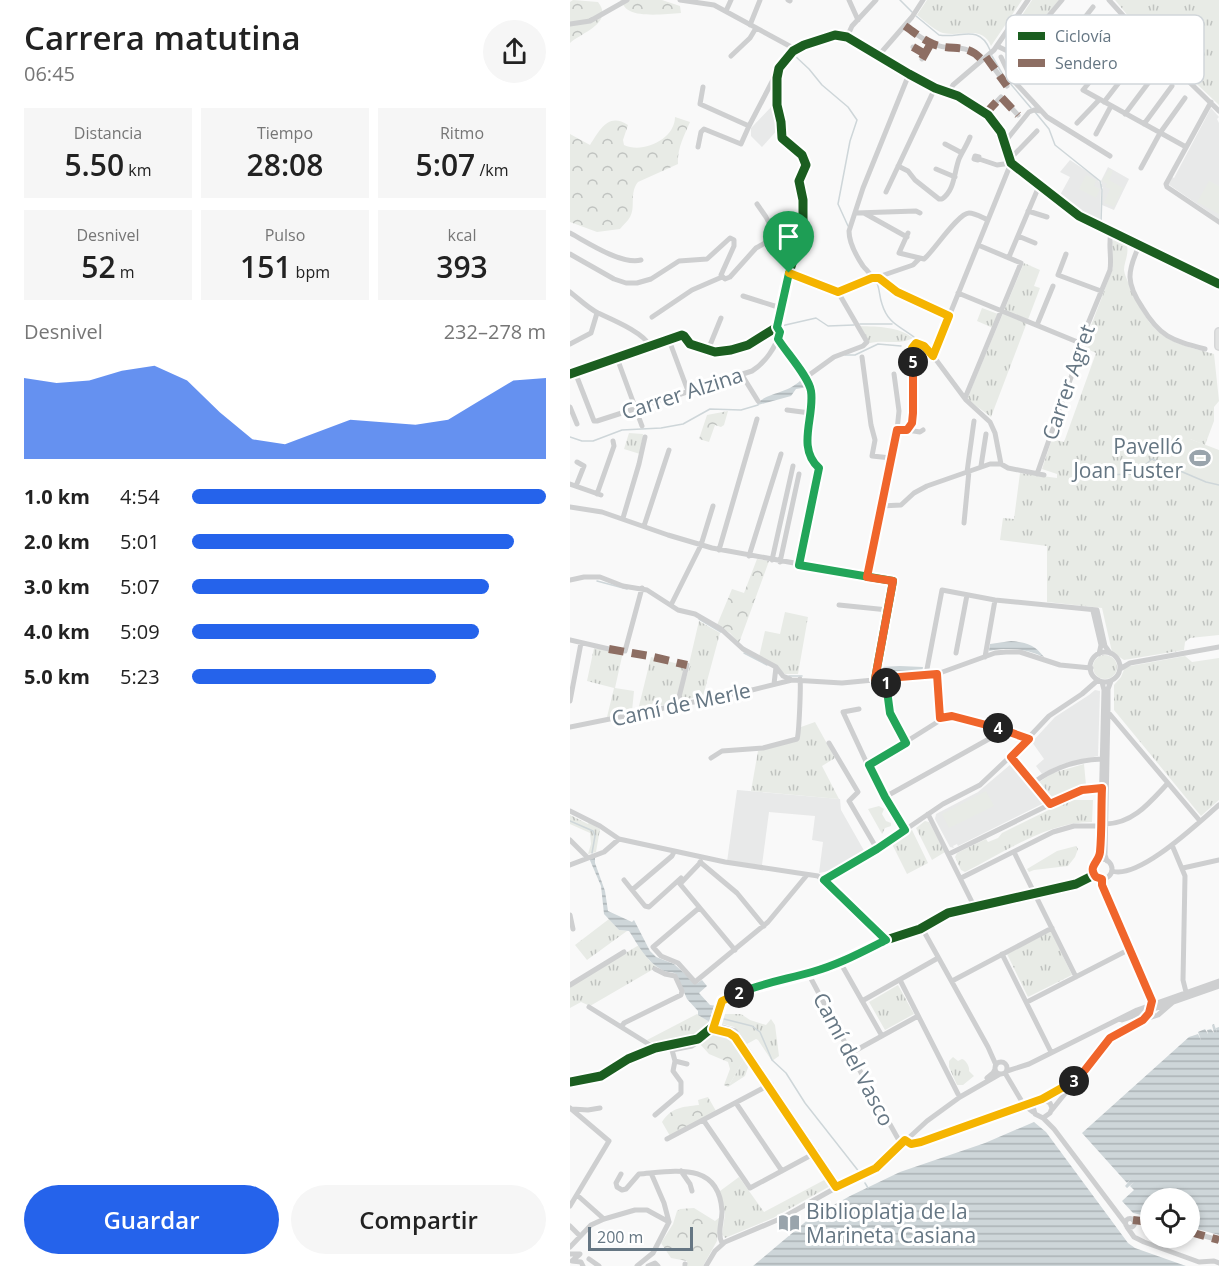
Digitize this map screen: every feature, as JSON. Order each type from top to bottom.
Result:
[{"type":"main road","points":[[1219,332],[1219,346]]},
{"type":"street","points":[[570,24],[590,21],[627,0]]},
{"type":"street","points":[[680,0],[708,4],[726,11],[795,49]]},
{"type":"street","points":[[726,11],[731,0]]},
{"type":"street","points":[[731,56],[750,38],[760,0]]},
{"type":"street","points":[[849,0],[858,20]]},
{"type":"street","points":[[847,37],[850,29],[876,0]]},
{"type":"street","points":[[879,56],[905,26],[923,0]]},
{"type":"street","points":[[1018,15],[1028,0]]},
{"type":"street","points":[[1049,15],[1062,0]]},
{"type":"street","points":[[1109,0],[1122,15]]},
{"type":"street","points":[[1088,15],[1094,8]]},
{"type":"street","points":[[905,26],[931,43],[944,47],[971,49],[985,57],[1007,86]]},
{"type":"street","points":[[949,92],[953,85],[995,48],[1006,32]]},
{"type":"street","points":[[698,147],[703,129],[741,144],[748,126],[785,60],[795,49],[834,35],[847,37],[909,74],[935,88],[949,92],[986,113],[998,128],[1010,162],[1072,212],[1219,284]]},
{"type":"street","points":[[913,47],[923,56],[931,43]]},
{"type":"street","points":[[995,48],[1006,51]]},
{"type":"street","points":[[1001,57],[1006,68]]},
{"type":"street","points":[[778,73],[777,105],[782,138],[802,155],[806,163],[799,182],[804,215],[802,236],[789,273],[777,327],[780,332],[778,339],[812,392],[807,444],[811,458],[819,468],[799,565]]},
{"type":"street","points":[[909,74],[863,188],[849,237],[862,265],[874,278],[882,279],[897,292],[949,316]]},
{"type":"street","points":[[1016,84],[1041,111],[1058,125],[1110,156]]},
{"type":"street","points":[[1086,84],[1084,87],[1085,92],[1186,147]]},
{"type":"street","points":[[1077,123],[1115,84]]},
{"type":"street","points":[[1125,114],[1148,84]]},
{"type":"street","points":[[1192,84],[1219,111]]},
{"type":"street","points":[[1144,124],[1172,86]]},
{"type":"street","points":[[703,87],[700,104],[748,126]]},
{"type":"street","points":[[886,192],[935,88]]},
{"type":"street","points":[[986,113],[1001,97],[1018,115]]},
{"type":"street","points":[[1141,168],[1160,133],[1185,98]]},
{"type":"street","points":[[1211,102],[1166,186],[1219,222]]},
{"type":"street","points":[[1096,134],[1111,106]]},
{"type":"street","points":[[1004,142],[1030,111],[1041,111]]},
{"type":"street","points":[[933,356],[1010,162],[1036,131]]},
{"type":"street","points":[[898,166],[908,171],[915,180],[940,200],[947,195],[970,137]]},
{"type":"street","points":[[945,144],[994,165],[1010,162]]},
{"type":"street","points":[[936,169],[955,177]]},
{"type":"street","points":[[1010,257],[1039,186]]},
{"type":"street","points":[[757,204],[776,237],[798,248]]},
{"type":"street","points":[[856,213],[916,211],[920,213]]},
{"type":"street","points":[[1028,211],[1047,217]]},
{"type":"street","points":[[863,212],[907,235],[899,253],[919,259],[926,259],[949,229],[966,214],[988,220]]},
{"type":"street","points":[[570,233],[609,253],[633,261],[641,260]]},
{"type":"street","name":"Carrer Agret","points":[[1037,474],[1080,352],[1080,343],[1111,267],[1109,240],[1112,233]]},
{"type":"street","points":[[1018,236],[1035,243]]},
{"type":"street","points":[[652,317],[689,292],[722,277],[730,277],[756,248],[776,237]]},
{"type":"street","points":[[570,254],[614,279],[634,284],[651,279],[679,261],[707,259],[727,239],[732,238],[734,246],[721,272],[722,277]]},
{"type":"street","points":[[965,398],[1021,265],[1020,261],[978,245]]},
{"type":"street","points":[[1138,246],[1131,266],[1129,282],[1153,325],[1175,340],[1204,349]]},
{"type":"street","points":[[1066,254],[1058,275],[1101,291]]},
{"type":"street","points":[[838,292],[913,266],[919,259]]},
{"type":"street","points":[[789,273],[838,292],[867,341],[865,345],[834,357],[805,378]]},
{"type":"street","points":[[1037,325],[1053,286]]},
{"type":"street","points":[[570,292],[597,313],[619,322],[649,342],[651,346]]},
{"type":"street","points":[[958,293],[1080,343]]},
{"type":"street","points":[[743,296],[781,308]]},
{"type":"street","points":[[570,344],[590,334],[597,313]]},
{"type":"street","points":[[708,350],[721,318]]},
{"type":"street","points":[[573,373],[683,335],[690,344],[717,352],[741,347],[777,327]]},
{"type":"street","name":"Carrer Alzina","points":[[573,373],[594,421],[742,375],[759,366],[778,339]]},
{"type":"street","points":[[669,340],[688,391]]},
{"type":"street","points":[[907,430],[912,423],[913,346],[916,343],[922,344],[965,398],[993,426],[1001,464]]},
{"type":"street","points":[[862,357],[875,440],[872,456],[891,458]]},
{"type":"street","points":[[617,358],[642,426]]},
{"type":"street","points":[[867,577],[897,430],[899,411],[894,374]]},
{"type":"street","points":[[742,375],[758,401]]},
{"type":"street","points":[[570,406],[577,424]]},
{"type":"street","points":[[786,410],[810,413]]},
{"type":"street","points":[[719,550],[757,419]]},
{"type":"street","points":[[964,523],[974,422]]},
{"type":"street","points":[[897,430],[920,432],[923,430]]},
{"type":"street","points":[[981,466],[986,434]]},
{"type":"street","points":[[623,518],[645,437]]},
{"type":"street","points":[[577,462],[584,466],[573,485],[599,495],[614,446],[613,441]]},
{"type":"street","points":[[644,526],[669,450]]},
{"type":"street","points":[[749,556],[781,454]]},
{"type":"street","points":[[881,506],[900,506],[924,488],[990,464],[1001,464],[1008,468],[1044,475]]},
{"type":"street","points":[[772,560],[793,466]]},
{"type":"street","points":[[780,562],[799,474]]},
{"type":"street","points":[[670,605],[701,545],[713,506]]},
{"type":"street","points":[[570,507],[623,518],[719,550],[893,581],[875,679]]},
{"type":"street","points":[[570,580],[600,577],[623,586],[655,594],[670,605],[699,616],[726,633],[746,651],[776,667],[783,676],[792,680]]},
{"type":"street","points":[[925,672],[939,588]]},
{"type":"street","points":[[625,651],[641,590]]},
{"type":"street","points":[[925,672],[941,591],[994,600],[1099,611],[1105,646],[1118,660],[1130,663]]},
{"type":"street","points":[[956,653],[966,595]]},
{"type":"street","points":[[985,657],[994,600]]},
{"type":"street","points":[[839,604],[888,610]]},
{"type":"street","points":[[1093,611],[1101,645],[1099,654],[1092,661],[1091,668],[1093,675],[1100,681],[1104,690],[1102,759],[1104,855],[1112,871],[1109,876],[1102,879],[1094,875]]},
{"type":"street","points":[[570,640],[609,649]]},
{"type":"street","points":[[570,701],[581,643]]},
{"type":"street","points":[[1120,669],[1130,663],[1219,647]]},
{"type":"street","name":"Camí de Merle","points":[[570,727],[792,680],[837,683],[925,672],[937,674],[1000,652],[1017,652],[1060,665],[1091,668]]},
{"type":"street","points":[[1099,654],[1110,653]]},
{"type":"street","points":[[1094,875],[1093,865],[1100,855],[1103,825],[1108,690],[1111,681],[1120,669],[1118,660]]},
{"type":"street","points":[[680,704],[679,697],[687,665]]},
{"type":"street","points":[[774,684],[776,667]]},
{"type":"street","points":[[869,765],[937,723],[940,718],[937,674]]},
{"type":"street","points":[[886,678],[888,708],[906,743]]},
{"type":"street","points":[[711,758],[714,754],[722,752],[763,748],[797,739],[800,679]]},
{"type":"street","points":[[824,880],[877,849],[928,814],[976,788],[1011,757],[1049,716],[1100,681],[1111,681]]},
{"type":"street","points":[[859,709],[843,712],[885,797],[905,830]]},
{"type":"street","points":[[1108,712],[1200,821]]},
{"type":"street","points":[[940,718],[950,716],[965,719],[1029,739]]},
{"type":"street","points":[[1107,723],[1117,722]]},
{"type":"street","points":[[885,797],[1005,730]]},
{"type":"street","points":[[830,743],[858,792],[849,801],[877,849]]},
{"type":"street","points":[[1011,757],[1050,804]]},
{"type":"street","points":[[1033,783],[1051,771],[1066,765],[1102,759]]},
{"type":"street","points":[[961,878],[1065,828],[1121,822],[1136,815],[1168,783]]},
{"type":"street","points":[[949,854],[1082,790],[1102,788]]},
{"type":"street","points":[[1112,871],[1126,871],[1172,845],[1219,805]]},
{"type":"street","points":[[570,811],[600,826],[619,839],[694,856],[818,876],[886,940]]},
{"type":"street","points":[[928,814],[975,908]]},
{"type":"street","points":[[570,866],[587,857],[604,852],[619,839]]},
{"type":"street","points":[[570,840],[587,857]]},
{"type":"street","points":[[1172,845],[1183,868],[1185,888],[1183,981],[1186,993]]},
{"type":"street","points":[[632,890],[674,852]]},
{"type":"street","points":[[1014,852],[1076,977]]},
{"type":"street","points":[[694,856],[737,893],[764,926]]},
{"type":"street","points":[[1097,860],[1107,861]]},
{"type":"street","points":[[1183,868],[1219,860]]},
{"type":"street","points":[[624,880],[649,907],[700,862]]},
{"type":"street","points":[[700,862],[680,883],[735,950]]},
{"type":"street","points":[[699,908],[653,947],[662,957],[678,963],[696,982],[764,926],[807,874]]},
{"type":"street","points":[[570,1082],[601,1076],[628,1059],[655,1048],[690,1042],[702,1036],[715,1026],[722,1001],[736,994],[840,962],[886,940],[922,928],[945,914],[1076,884],[1094,875]]},
{"type":"street","points":[[1102,879],[1102,885],[1153,1010]]},
{"type":"street","points":[[570,915],[573,929]]},
{"type":"street","points":[[922,928],[988,1047],[995,1067],[1004,1073],[1024,1105],[1038,1117],[1047,1115],[1110,1038],[1153,1010],[1186,993],[1219,983]]},
{"type":"street","points":[[952,981],[1052,928]]},
{"type":"street","points":[[1027,1002],[1130,949]]},
{"type":"street","points":[[570,985],[624,952]]},
{"type":"street","points":[[1002,954],[1051,1052]]},
{"type":"street","points":[[862,1001],[938,958]]},
{"type":"street","points":[[840,962],[882,1036]]},
{"type":"street","points":[[622,1026],[681,995],[682,991],[675,976],[664,974],[656,969]]},
{"type":"street","name":"Camí del Vasco","points":[[808,973],[876,1100],[903,1142]]},
{"type":"street","points":[[900,980],[958,1094]]},
{"type":"street","points":[[1107,1024],[1153,1010],[1219,983]]},
{"type":"street","points":[[590,1007],[655,1048]]},
{"type":"street","points":[[706,1266],[722,1243],[782,1218],[838,1186],[876,1168],[903,1142],[964,1094],[1107,1024],[1153,1010]]},
{"type":"street","points":[[850,1053],[918,1016]]},
{"type":"street","points":[[1119,1022],[1124,1025],[1121,1031]]},
{"type":"street","points":[[715,1026],[732,1034],[770,1085],[838,1186]]},
{"type":"street","points":[[655,1115],[681,1094],[681,1082],[673,1069],[675,1061],[672,1050],[692,1046],[701,1040],[702,1036]]},
{"type":"street","points":[[988,1047],[1008,1067],[1004,1073]]},
{"type":"street","points":[[675,1061],[687,1065]]},
{"type":"street","points":[[944,1108],[958,1094],[991,1076],[995,1067],[1004,1063],[1016,1064],[1033,1061]]},
{"type":"street","points":[[903,1142],[914,1144],[1039,1100],[1077,1079]]},
{"type":"street","points":[[668,1139],[770,1085]]},
{"type":"street","points":[[1033,1112],[1033,1106],[1039,1100]]},
{"type":"street","points":[[1039,1100],[1050,1103],[1047,1115],[1049,1123],[1117,1213],[1129,1223],[1137,1239],[1199,1262],[1219,1263]]},
{"type":"street","points":[[736,1103],[782,1172]]},
{"type":"street","points":[[571,1109],[600,1108]]},
{"type":"street","points":[[570,1206],[609,1141],[571,1109]]},
{"type":"street","points":[[704,1120],[750,1188],[816,1153]]},
{"type":"street","points":[[621,1174],[616,1184],[622,1190],[626,1189],[639,1174],[663,1170],[700,1174],[717,1191],[722,1208],[720,1236],[722,1243]]},
{"type":"street","points":[[681,1171],[692,1191]]},
{"type":"street","points":[[637,1266],[653,1253],[669,1222],[662,1195],[651,1173]]},
{"type":"street","points":[[577,1195],[603,1219]]},
{"type":"street","points":[[570,1247],[591,1225],[603,1219],[645,1209],[669,1222]]},
{"type":"street","points":[[1129,1223],[1140,1222]]},
{"type":"street","points":[[570,1226],[580,1236]]},
{"type":"street","points":[[1200,1235],[1219,1240]]},
{"type":"street","points":[[570,1254],[580,1254],[573,1262],[581,1262],[583,1266]]},
{"type":"street","points":[[589,1259],[598,1266]]},
{"type":"street","points":[[648,1266],[656,1263],[658,1266]]},
{"type":"shaded area","points":[[775,103],[780,127],[762,147],[751,136],[751,128]]},
{"type":"shaded area","points":[[1211,108],[1219,117],[1217,119],[1219,123],[1219,219],[1168,184],[1172,177],[1174,178]]},
{"type":"shaded area","points":[[1070,160],[1097,178],[1100,184],[1102,184],[1101,181],[1108,167],[1129,179],[1114,210],[1102,205],[1103,187],[1101,187],[1100,224],[1081,214],[1082,212],[1059,197],[1070,177],[1060,172]]},
{"type":"shaded area","points":[[803,378],[808,387],[796,389],[791,396],[758,405],[757,403],[763,399],[792,387]]},
{"type":"shaded area","points":[[1011,641],[1030,645],[1044,657],[1017,650],[989,651],[990,644]]},
{"type":"shaded area","points":[[879,667],[923,667],[922,673],[879,675]]},
{"type":"shaded area","points":[[1095,690],[1100,691],[1098,756],[1062,764],[1042,774],[1036,766],[1044,759],[1032,742],[1055,717]]},
{"type":"shaded area","points":[[1011,764],[1043,800],[1042,804],[958,846],[957,844],[953,846],[954,848],[950,847],[935,819],[936,814],[978,792]]},
{"type":"shaded area","points":[[737,790],[840,799],[841,810],[866,854],[838,869],[819,873],[823,842],[812,840],[815,816],[769,812],[762,865],[727,862]]},
{"type":"shaded area","points":[[595,857],[608,911],[632,922],[634,920],[650,951],[656,957],[674,964],[696,984],[702,980],[707,986],[699,993],[710,1005],[717,1006],[713,1024],[698,1015],[698,1011],[687,999],[676,974],[657,967],[643,953],[629,931],[619,930],[604,914],[601,886],[589,858]]},
{"type":"shaded area","points":[[1214,1024],[1217,1032],[1216,1028],[1219,1027],[1219,1235],[1200,1230],[1200,1188],[1140,1188],[1140,1215],[1133,1213],[1122,1201],[1134,1190],[1130,1186],[1134,1182],[1127,1188],[1125,1186],[1131,1179],[1127,1183],[1082,1133],[1189,1037],[1198,1034],[1201,1040],[1198,1032],[1205,1029],[1208,1034],[1207,1030],[1211,1029],[1214,1033],[1212,1025]]},
{"type":"shaded area","points":[[1034,1122],[1046,1132],[1128,1243],[1135,1248],[1186,1266],[753,1266],[810,1218],[850,1196],[900,1172],[985,1143]]},
{"type":"green space","points":[[573,0],[598,2],[602,9],[602,16],[595,26],[570,43],[570,2]]},
{"type":"green space","points":[[620,0],[662,0],[680,6],[681,13],[655,15],[635,13],[627,9]]},
{"type":"green space","points":[[927,0],[1022,0],[1012,15],[1006,15],[1006,24],[991,46],[987,39],[976,33],[947,34],[940,32],[917,15]]},
{"type":"green space","points":[[1032,0],[1059,0],[1046,15],[1022,15]]},
{"type":"green space","points":[[1115,0],[1219,0],[1219,105],[1197,84],[1204,84],[1204,15],[1127,15]]},
{"type":"green space","points":[[675,117],[690,122],[683,137],[678,164],[638,182],[634,191],[632,213],[620,229],[597,232],[570,222],[570,134],[590,145],[605,125],[615,121],[621,122],[628,125],[623,140],[624,145],[640,148],[657,143],[664,138],[674,125]]},
{"type":"green space","points":[[1109,169],[1113,171],[1109,180],[1123,188],[1114,207],[1104,203],[1110,189],[1105,187],[1107,184],[1102,181]]},
{"type":"green space","points":[[1086,175],[1096,180],[1094,186],[1100,189],[1096,198],[1079,189]]},
{"type":"green space","points":[[1209,181],[1219,186],[1219,214],[1197,202]]},
{"type":"green space","points":[[1114,240],[1127,246],[1124,267],[1127,280],[1149,322],[1175,342],[1214,354],[1219,401],[1214,407],[1214,421],[1205,445],[1190,439],[1212,483],[1219,483],[1219,635],[1190,638],[1185,642],[1184,650],[1124,660],[1112,652],[1102,608],[1047,602],[1047,546],[1000,540],[1003,518],[1014,519],[1020,473],[1057,478],[1057,474],[1042,469],[1052,439],[1064,442],[1096,353],[1085,348],[1084,344],[1113,268],[1112,242]]},
{"type":"green space","points":[[1024,263],[1040,270],[1034,286],[1040,288],[991,417],[967,399]]},
{"type":"green space","points":[[982,308],[998,314],[993,328],[977,321]]},
{"type":"green space","points":[[860,326],[894,329],[913,338],[902,342],[870,343]]},
{"type":"green space","points":[[728,411],[724,425],[721,427],[715,425],[709,442],[699,439],[707,415]]},
{"type":"green space","points":[[629,433],[643,434],[640,454],[624,449]]},
{"type":"green space","name":"Pavelló Joan Fuster","points":[[1190,439],[1219,450],[1219,483],[1212,483],[1176,467]]},
{"type":"green space","points":[[757,559],[769,561],[739,643],[730,633],[717,625],[732,589],[744,593]]},
{"type":"green space","points":[[785,612],[808,617],[798,674],[785,674],[759,657],[765,631],[780,634]]},
{"type":"green space","points":[[699,621],[720,633],[703,696],[682,700],[680,696],[690,666]]},
{"type":"green space","points":[[594,648],[623,652],[615,688],[634,691],[632,711],[607,717],[614,688],[587,681]]},
{"type":"green space","points":[[1105,655],[1110,656],[1116,662],[1116,672],[1110,678],[1105,679],[1100,678],[1094,672],[1093,667],[1094,662],[1100,656]]},
{"type":"green space","points":[[1185,656],[1192,662],[1219,658],[1219,800],[1201,816],[1114,710],[1114,685],[1121,677],[1125,667]]},
{"type":"green space","points":[[651,657],[683,665],[684,672],[677,701],[638,710]]},
{"type":"green space","points":[[815,722],[835,758],[822,766],[839,799],[751,791],[758,751],[798,740],[801,727]]},
{"type":"green space","points":[[1084,764],[1086,785],[1051,799],[1039,786],[1039,782],[1053,773]]},
{"type":"green space","points":[[986,791],[994,806],[949,828],[942,814]]},
{"type":"green space","points":[[1069,800],[1093,800],[1092,822],[1059,827],[1011,847],[965,872],[961,870],[955,857],[957,853],[986,839],[988,842],[998,838],[1002,833]]},
{"type":"green space","points":[[879,806],[884,809],[882,814],[886,821],[891,823],[891,826],[885,828],[882,834],[868,809]]},
{"type":"green space","points":[[570,815],[600,829],[596,852],[588,854],[591,844],[590,833],[570,824]]},
{"type":"green space","points":[[925,821],[929,822],[945,852],[932,860],[916,828]]},
{"type":"green space","points":[[912,830],[928,863],[907,874],[892,844]]},
{"type":"green space","points":[[1076,846],[1078,849],[1075,857],[1068,866],[1029,872],[1027,869],[1057,851]]},
{"type":"green space","points":[[609,919],[619,930],[627,931],[587,960],[575,945]]},
{"type":"green space","points":[[1051,931],[1072,975],[1028,997],[1007,954]]},
{"type":"green space","points":[[639,945],[657,967],[590,1006],[581,1002],[570,1008],[570,986]]},
{"type":"green space","points":[[898,985],[914,1014],[885,1030],[869,1002]]},
{"type":"green space","points":[[697,1014],[713,1024],[698,1037],[655,1044],[647,1040]]},
{"type":"green space","points":[[720,1014],[741,1014],[750,1020],[766,1025],[771,1019],[775,1025],[779,1056],[772,1061],[756,1039],[747,1044],[734,1027],[719,1023]]},
{"type":"green space","points":[[715,1032],[731,1036],[746,1056],[728,1087],[724,1085],[730,1069],[728,1062],[709,1054],[700,1044]]},
{"type":"green space","points":[[746,1056],[750,1062],[745,1076],[728,1087]]},
{"type":"green space","points":[[953,1057],[958,1061],[962,1059],[965,1061],[974,1076],[963,1085],[957,1085],[949,1067],[949,1061]]},
{"type":"green space","points":[[708,1097],[716,1111],[670,1136],[662,1122],[666,1117],[678,1109],[699,1105],[698,1100]]},
{"type":"green space","points":[[739,1177],[764,1212],[828,1178],[832,1185],[773,1218],[725,1238],[722,1234],[725,1214],[720,1191]]},
{"type":"green space","points":[[694,1208],[715,1221],[720,1217],[717,1241],[703,1266],[688,1266],[687,1261],[671,1258],[661,1243],[673,1224],[677,1211]]},
{"type":"waterway","points":[[900,0],[912,12]]},
{"type":"waterway","points":[[916,16],[939,35],[975,34],[986,42],[990,50]]},
{"type":"waterway","points":[[794,55],[822,85],[848,107],[857,120],[850,141],[838,204],[848,226]]},
{"type":"waterway","points":[[992,56],[1006,79]]},
{"type":"waterway","points":[[1011,84],[1031,108]]},
{"type":"waterway","points":[[1035,112],[1049,129],[1055,145],[1100,181],[1101,223]]},
{"type":"waterway","points":[[876,281],[888,316],[915,338]]},
{"type":"waterway","points":[[781,326],[816,318],[828,326],[854,325]]},
{"type":"waterway","points":[[860,324],[892,324]]},
{"type":"waterway","points":[[845,355],[855,355],[878,344],[901,346]]},
{"type":"waterway","points":[[570,437],[582,441],[593,441],[622,430],[661,428],[683,424],[710,409],[741,410],[758,405]]},
{"type":"waterway","points":[[1077,476],[1134,474],[1152,459],[1206,482],[1219,485]]},
{"type":"waterway","points":[[597,581],[627,589]]},
{"type":"waterway","points":[[699,619],[721,632]]},
{"type":"waterway","points":[[744,653],[767,665]]},
{"type":"waterway","points":[[789,676],[802,676]]},
{"type":"waterway","points":[[570,821],[593,831],[595,836],[592,853]]},
{"type":"waterway","points":[[720,1018],[752,1026],[760,1032],[772,1060],[786,1073],[805,1103],[860,1173]]},
{"type":"waterway","points":[[865,1183],[868,1188]]},
{"type":"marked path","points":[[905,26],[933,44],[965,49],[982,60]]},
{"type":"marked path","points":[[922,59],[931,43]]},
{"type":"marked path","points":[[913,47],[925,54]]},
{"type":"marked path","points":[[986,57],[1007,86]]},
{"type":"marked path","points":[[986,113],[1001,97],[1018,115]]},
{"type":"marked path","points":[[609,649],[687,665]]},
{"type":"marked path","points":[[1133,1220],[1140,1221]]},
{"type":"marked path","points":[[1200,1235],[1219,1240]]},
{"type":"cycle path","points":[[570,374],[682,335],[690,344],[715,352],[748,345],[777,327],[789,273],[803,229],[803,200],[799,181],[806,165],[802,155],[782,138],[777,105],[777,78],[779,68],[793,51],[835,35],[847,37],[909,74],[935,88],[958,96],[988,115],[1001,132],[1011,163],[1079,216],[1219,284]]},
{"type":"cycle path","points":[[570,1082],[601,1076],[628,1059],[655,1048],[698,1039],[715,1025],[722,1001],[748,989],[811,973],[840,962],[886,940],[920,929],[948,913],[1076,884],[1094,875]]},
{"type":"place","name":"Pavelló Joan Fuster","points":[[1200,458]]},
{"type":"place","name":"Biblioplatja de la Marineta Casiana","points":[[789,1223]]},
{"type":"route","points":[[789,273],[777,327],[780,329],[778,339],[811,389],[807,444],[811,458],[819,468],[799,565],[867,577],[893,581],[875,679],[886,678],[888,708],[906,743],[869,765],[905,830],[824,880],[886,940],[811,973],[748,989],[722,1001],[713,1029],[726,1031],[735,1037],[836,1187],[876,1168],[905,1140],[914,1144],[1042,1099],[1077,1079],[1110,1038],[1143,1020],[1149,1013],[1152,1001],[1102,885],[1102,879],[1096,877],[1092,872],[1093,865],[1100,855],[1102,788],[1082,790],[1050,804],[1011,757],[1029,739],[981,722],[950,716],[940,718],[937,674],[924,676],[886,678],[875,679],[877,669],[893,581],[875,578],[867,577],[897,430],[907,430],[912,423],[914,385],[912,348],[916,343],[920,343],[933,356],[949,316],[897,292],[882,279],[876,277],[838,292],[789,273]]}]
